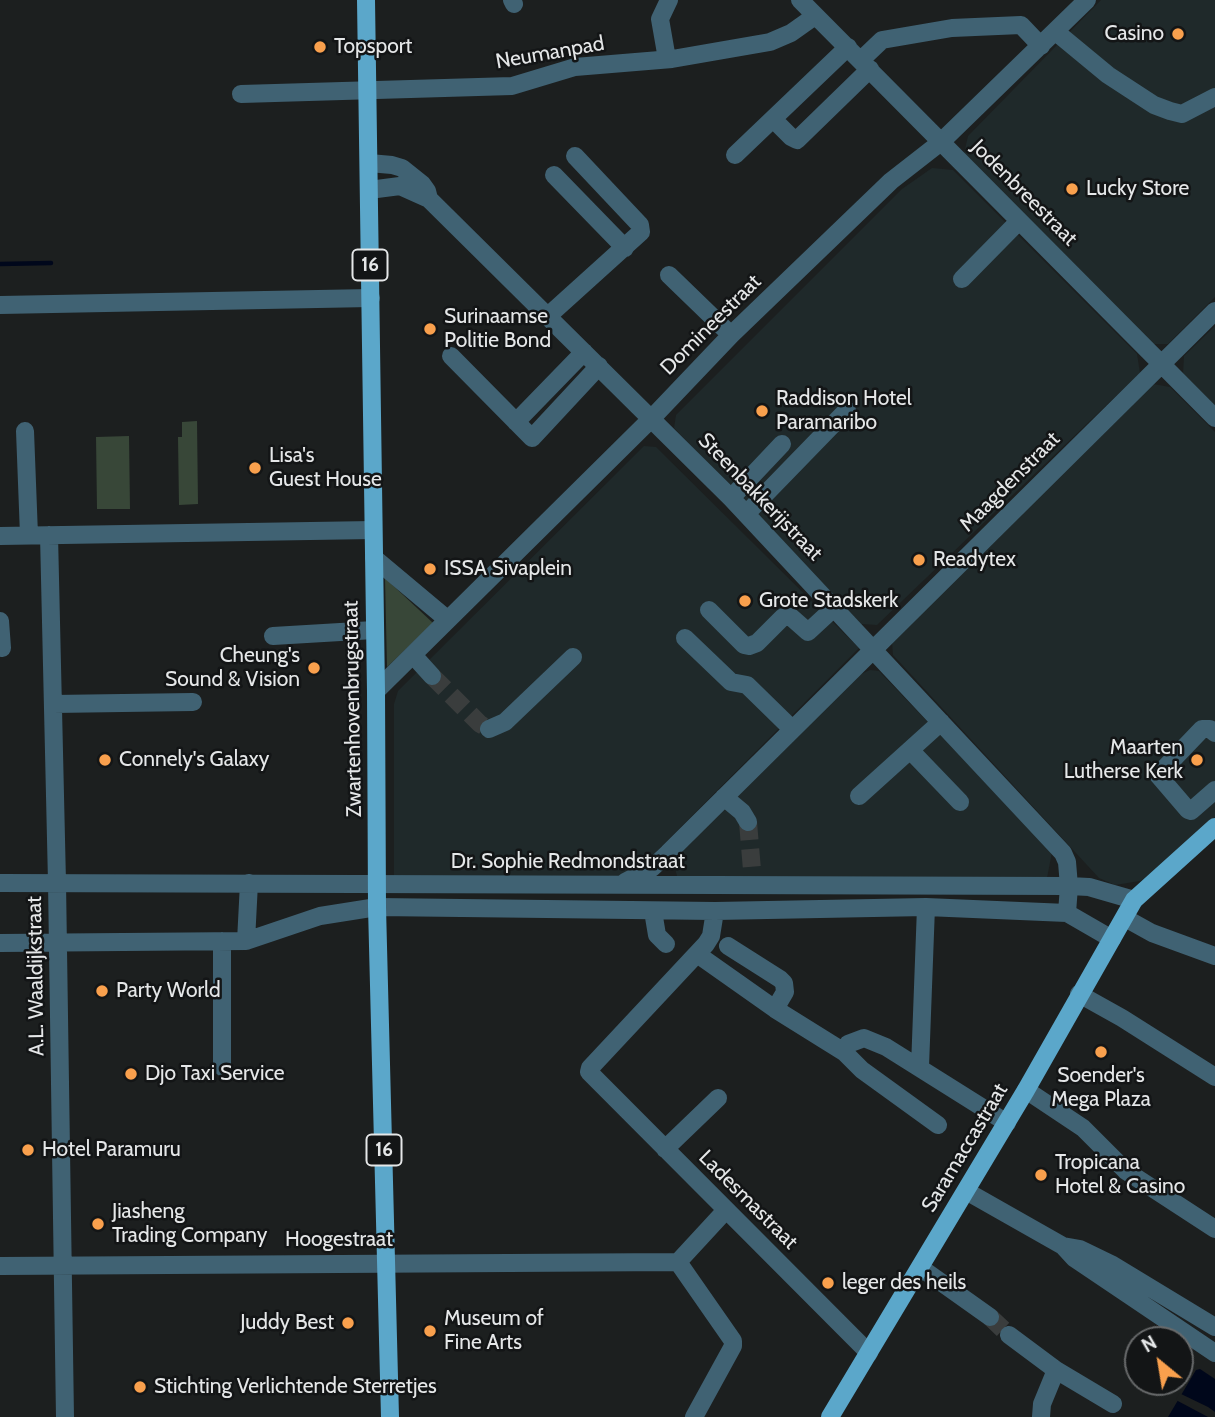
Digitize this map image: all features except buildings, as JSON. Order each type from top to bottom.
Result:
[{"type":"main road","name":"Zwartenhovenbrugstraat","points":[[366,0],[377,907],[390,1417]]},
{"type":"main road","points":[[1134,900],[1215,827]]},
{"type":"main road","name":"Saramaccastraat","points":[[830,1417],[1007,1123],[1134,900]]},
{"type":"street","points":[[667,59],[660,19],[670,0]]},
{"type":"street","name":"Jodenbreestraat","points":[[800,0],[1215,418]]},
{"type":"street","name":"Domineestraat","points":[[376,691],[651,419],[731,335],[891,181],[941,142],[1056,32],[1081,2]]},
{"type":"street","name":"Neumanpad","points":[[240,94],[512,86],[575,68],[667,59],[770,42],[792,33],[815,16]]},
{"type":"street","points":[[773,119],[797,140],[866,64],[882,40],[952,28],[1021,25],[1041,46]]},
{"type":"street","points":[[1056,32],[1108,75],[1170,111],[1182,114],[1215,97]]},
{"type":"street","points":[[735,155],[848,47]]},
{"type":"street","points":[[548,316],[641,232],[640,225],[575,156]]},
{"type":"street","name":"Steenbakkerijstraat","points":[[369,163],[402,168],[422,184],[429,199]]},
{"type":"street","points":[[554,175],[625,248]]},
{"type":"street","name":"Steenbakkerijstraat","points":[[369,190],[400,186],[429,199],[731,498],[1063,853],[1067,862],[1069,886],[1067,913]]},
{"type":"street","points":[[961,279],[1019,220]]},
{"type":"street","points":[[669,275],[731,335]]},
{"type":"street","points":[[0,305],[371,298]]},
{"type":"street","name":"Maagdenstraat","points":[[621,884],[652,868],[668,853],[1215,311]]},
{"type":"street","points":[[516,422],[584,352]]},
{"type":"street","points":[[451,356],[533,438],[599,366]]},
{"type":"street","points":[[746,514],[847,410]]},
{"type":"street","points":[[25,431],[29,535]]},
{"type":"street","points":[[731,498],[782,444]]},
{"type":"street","points":[[0,536],[373,530]]},
{"type":"street","name":"A.L. Waaldijkstraat","points":[[49,536],[65,1417]]},
{"type":"street","points":[[374,558],[448,621]]},
{"type":"street","points":[[709,610],[744,645],[749,646],[757,643],[783,617],[792,617],[808,632],[834,608]]},
{"type":"street","points":[[0,621],[2,648]]},
{"type":"street","points":[[273,636],[374,630]]},
{"type":"street","points":[[685,638],[731,682],[747,685],[792,729]]},
{"type":"street","points":[[413,655],[432,676]]},
{"type":"street","points":[[489,729],[505,722],[573,657]]},
{"type":"street","points":[[53,704],[193,702]]},
{"type":"street","points":[[859,796],[941,722]]},
{"type":"street","points":[[1215,733],[1210,729],[1202,729],[1158,775],[1191,811],[1215,790]]},
{"type":"street","points":[[910,750],[960,802]]},
{"type":"street","points":[[724,796],[742,812],[748,822]]},
{"type":"street","points":[[666,944],[657,935],[657,911],[668,853]]},
{"type":"street","name":"Dr. Sophie Redmondstraat","points":[[0,883],[663,885],[752,877],[1089,887],[1134,900]]},
{"type":"street","points":[[246,940],[249,883]]},
{"type":"street","points":[[0,943],[246,940],[320,916],[377,907],[657,911],[926,907],[1067,913],[1112,939]]},
{"type":"street","points":[[920,1067],[926,907]]},
{"type":"street","points":[[715,911],[711,936],[697,954],[775,1009],[844,1052],[862,1070],[937,1125]]},
{"type":"street","points":[[1125,918],[1152,933],[1215,956]]},
{"type":"street","points":[[222,941],[222,1067]]},
{"type":"street","points":[[728,946],[780,979],[785,992],[775,1009]]},
{"type":"street","name":"Ladesmastraat","points":[[697,954],[589,1072],[869,1353]]},
{"type":"street","points":[[1079,994],[1215,1077]]},
{"type":"street","points":[[844,1052],[848,1044],[864,1038],[920,1067],[1007,1123]]},
{"type":"street","points":[[1026,1090],[1074,1121],[1126,1171],[1215,1229]]},
{"type":"street","points":[[665,1149],[718,1098]]},
{"type":"street","points":[[966,1191],[1063,1246],[1074,1258],[1177,1326]]},
{"type":"street","points":[[694,1417],[733,1346],[730,1336],[678,1262],[726,1210]]},
{"type":"street","points":[[1063,1246],[1080,1249],[1111,1264],[1207,1322]]},
{"type":"street","name":"Hoogestraat","points":[[0,1266],[678,1262]]},
{"type":"street","points":[[921,1268],[990,1317]]},
{"type":"street","points":[[1009,1335],[1056,1370],[1113,1404]]},
{"type":"street","points":[[1194,1338],[1215,1353]]},
{"type":"street","points":[[1041,1417],[1042,1404],[1056,1370]]},
{"type":"shaded area","points":[[1101,0],[1215,0],[1215,297],[1168,344],[1148,344],[964,154],[968,136]]},
{"type":"shaded area","points":[[932,168],[953,170],[1137,354],[1140,373],[877,625],[861,624],[674,428],[676,415],[902,189]]},
{"type":"shaded area","points":[[1215,326],[1215,406],[1183,374],[1184,356]]},
{"type":"shaded area","points":[[1153,384],[1170,387],[1215,432],[1215,817],[1155,873],[1140,881],[1115,885],[1099,878],[893,655],[892,642]]},
{"type":"shaded area","points":[[644,446],[656,447],[859,648],[638,870],[616,881],[394,880],[394,704],[398,691]]},
{"type":"shaded area","points":[[870,670],[879,671],[1052,852],[1046,883],[677,876],[674,864],[682,851],[857,676]]},
{"type":"green space","points":[[197,421],[198,504],[179,505],[178,437],[182,437],[182,422]]},
{"type":"green space","points":[[129,436],[130,509],[97,509],[96,437]]},
{"type":"green space","points":[[385,578],[433,623],[387,667]]},
{"type":"water","points":[[1200,1369],[1215,1379],[1215,1417],[1168,1417],[1181,1396],[1194,1396],[1196,1370]]},
{"type":"pier","points":[[1178,1396],[1185,1396],[1208,1407],[1215,1412],[1215,1417],[1208,1417],[1176,1400]]},
{"type":"waterway","points":[[0,264],[51,263]]},
{"type":"tunnel","points":[[432,676],[480,724],[489,729]]},
{"type":"tunnel","points":[[748,822],[752,870]]},
{"type":"tunnel","points":[[990,1317],[1009,1335]]},
{"type":"place","name":"Casino","points":[[1178,34]]},
{"type":"place","name":"Topsport","points":[[320,47]]},
{"type":"place","name":"Lucky Store","points":[[1072,189]]},
{"type":"place","name":"Surinaamse Politie Bond","points":[[430,329]]},
{"type":"place","name":"Raddison Hotel Paramaribo","points":[[762,411]]},
{"type":"place","name":"Lisa's Guest House","points":[[255,468]]},
{"type":"place","name":"Readytex","points":[[919,560]]},
{"type":"place","name":"ISSA Sivaplein","points":[[430,569]]},
{"type":"place","name":"Grote Stadskerk","points":[[745,601]]},
{"type":"place","name":"Cheung's Sound & Vision","points":[[314,668]]},
{"type":"place","name":"Connely's Galaxy","points":[[105,760]]},
{"type":"place","name":"Maarten Lutherse Kerk","points":[[1197,760]]},
{"type":"place","name":"Party World","points":[[102,991]]},
{"type":"place","name":"Soender's Mega Plaza","points":[[1101,1052]]},
{"type":"place","name":"Djo Taxi Service","points":[[131,1074]]},
{"type":"place","name":"Hotel Paramuru","points":[[28,1150]]},
{"type":"place","name":"Tropicana Hotel & Casino","points":[[1041,1175]]},
{"type":"place","name":"Jiasheng Trading Company","points":[[98,1224]]},
{"type":"place","name":"leger des heils","points":[[828,1283]]},
{"type":"place","name":"Juddy Best","points":[[348,1323]]},
{"type":"place","name":"Museum of Fine Arts","points":[[430,1331]]},
{"type":"place","name":"Stichting Verlichtende Sterretjes","points":[[140,1387]]}]
